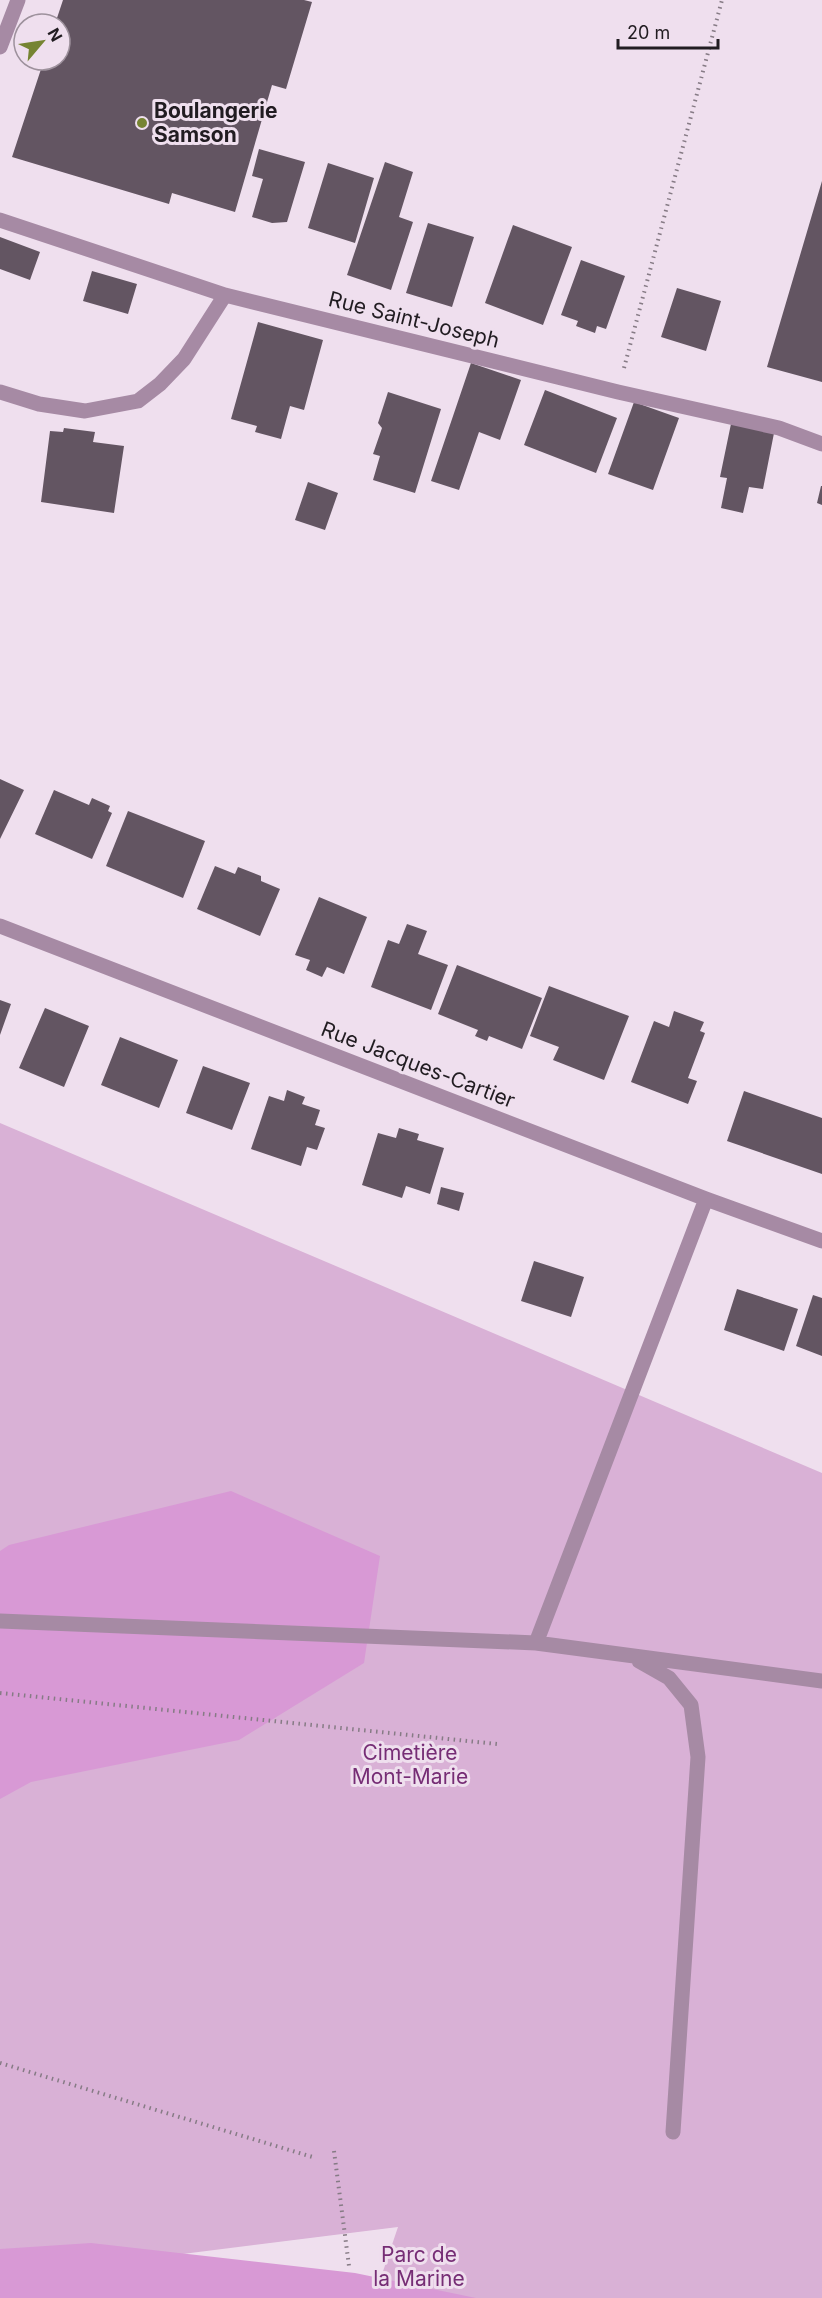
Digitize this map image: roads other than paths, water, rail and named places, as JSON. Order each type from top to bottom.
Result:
[{"type":"street","points":[[0,47],[18,0]]},
{"type":"street","name":"Rue Saint-Joseph","points":[[0,220],[225,295],[618,392],[779,428],[822,444]]},
{"type":"street","points":[[0,392],[39,404],[85,411],[138,401],[160,384],[184,359],[225,295]]},
{"type":"street","name":"Rue Jacques-Cartier","points":[[0,926],[706,1199],[822,1241]]},
{"type":"street","points":[[536,1643],[706,1199]]},
{"type":"street","points":[[0,1621],[536,1643],[822,1682]]},
{"type":"street","points":[[631,1656],[669,1678],[691,1705],[698,1757],[673,2132]]},
{"type":"place","name":"Boulangerie Samson","points":[[142,123]]},
{"type":"park label","name":"Cimetière Mont-Marie","points":[[410,1765]]},
{"type":"park label","name":"Parc de la Marine","points":[[419,2267]]}]
